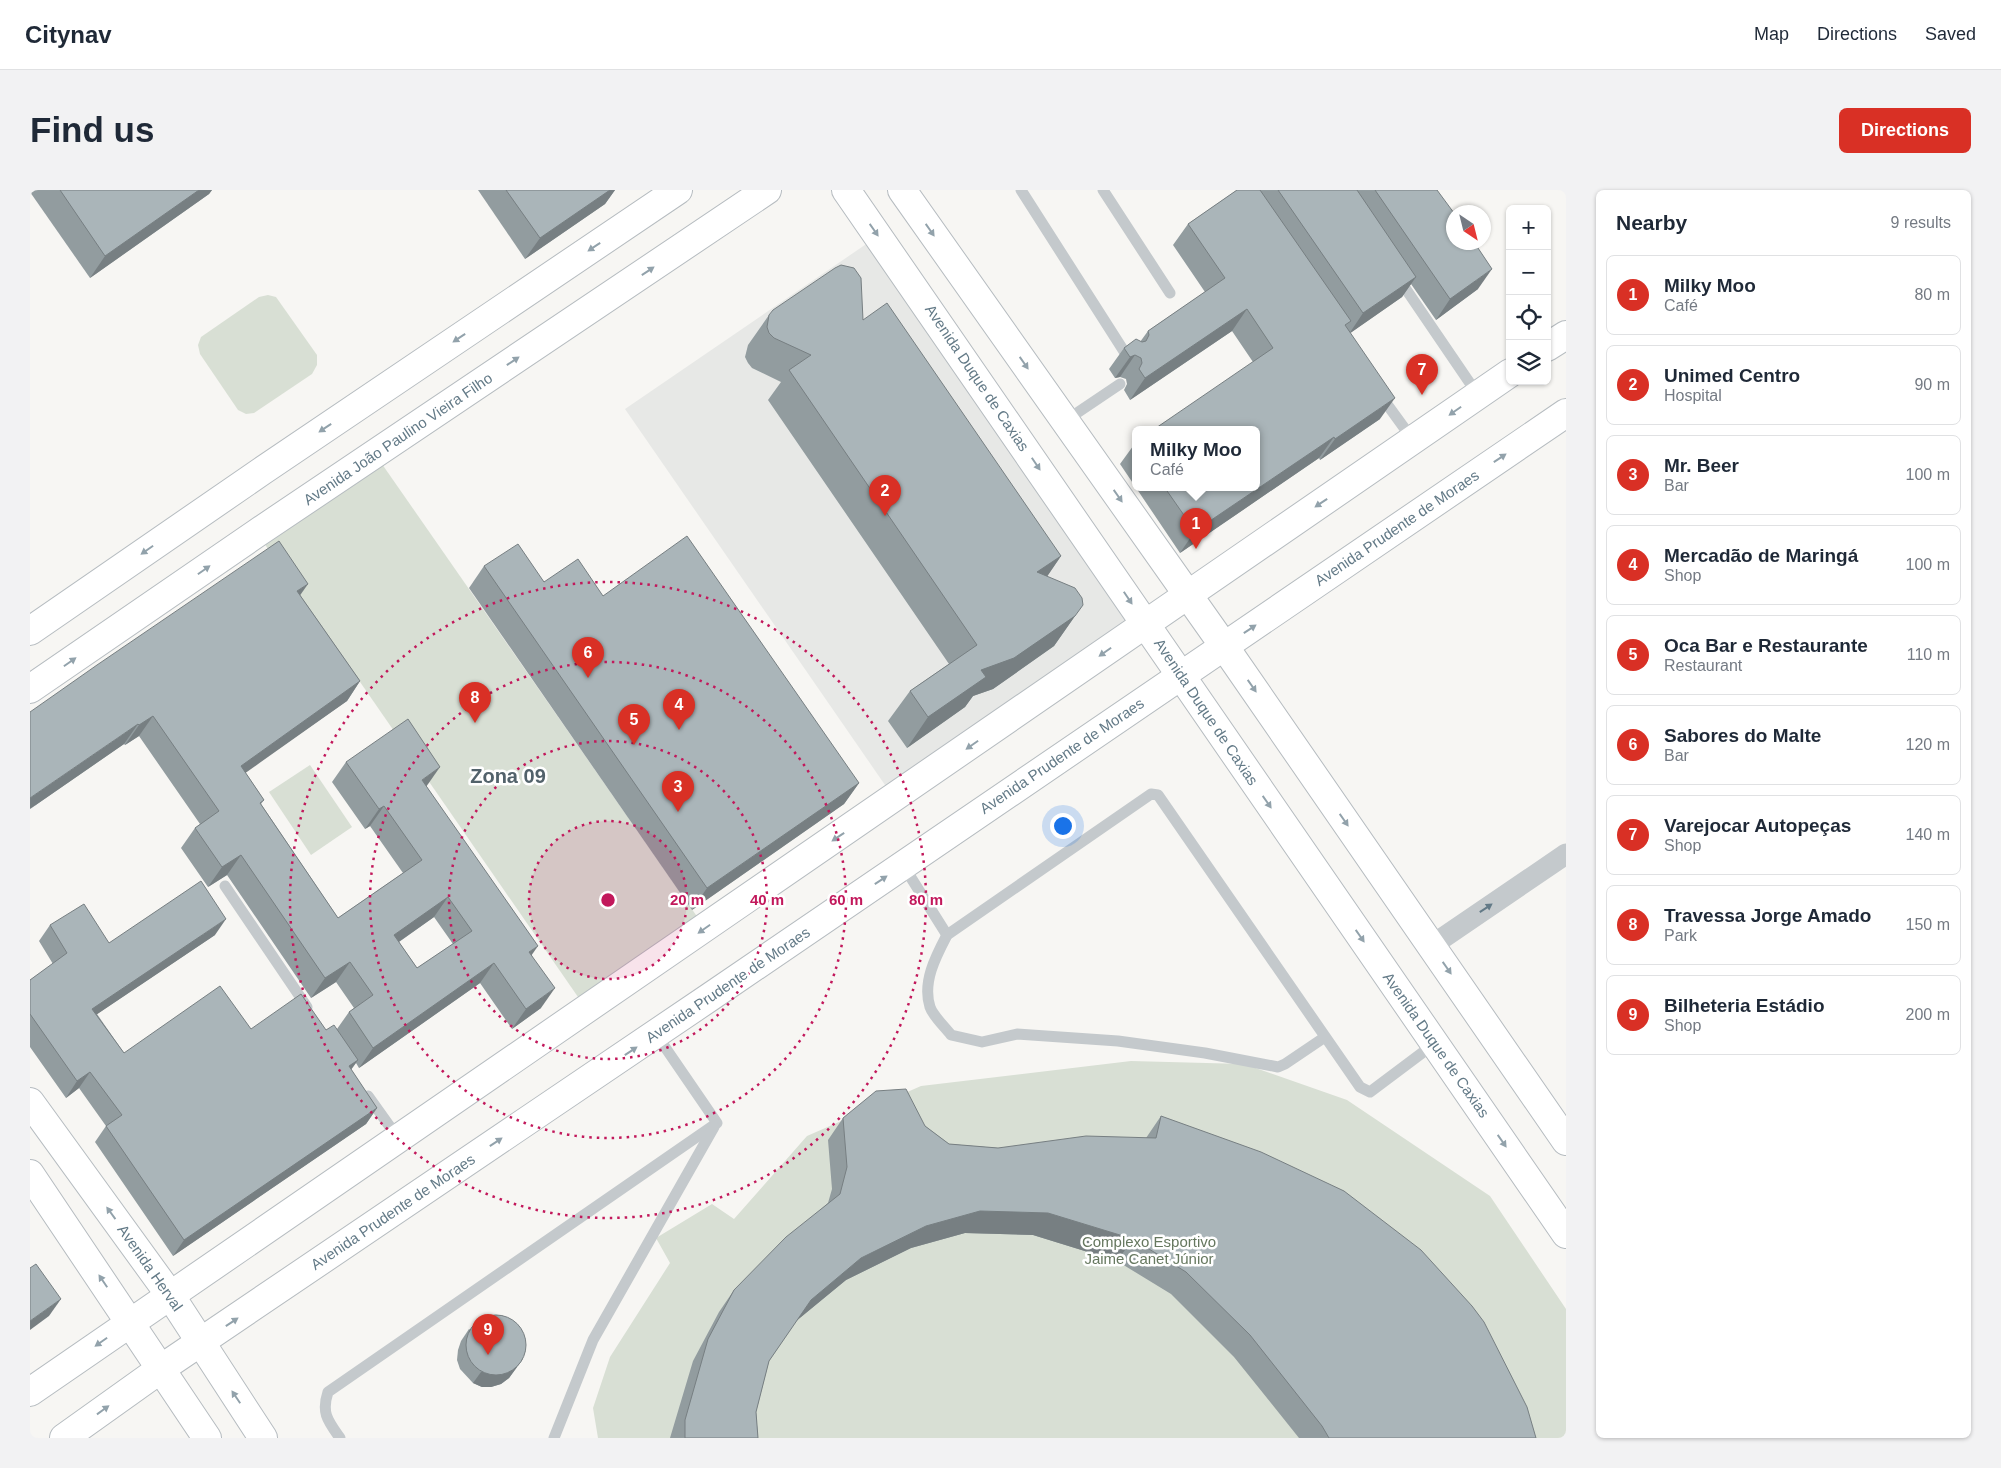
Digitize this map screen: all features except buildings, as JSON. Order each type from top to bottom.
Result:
[{"type":"main road","points":[[30,631],[262,471],[678,190]]},
{"type":"main road","name":"Avenida João Paulino Vieira Filho","points":[[30,690],[279,518],[768,190]]},
{"type":"main road","name":"Avenida Duque de Caxias","points":[[846,190],[1566,1234]]},
{"type":"main road","points":[[902,190],[1224,646],[1566,1141]]},
{"type":"main road","points":[[1551,345],[1566,334]]},
{"type":"main road","points":[[30,1392],[131,1321],[399,1140],[1506,376]]},
{"type":"main road","name":"Avenida Prudente de Moraes","points":[[64,1438],[162,1368],[656,1034],[1566,413]]},
{"type":"main road","name":"Avenida Herval","points":[[30,1102],[170,1295],[264,1438]]},
{"type":"main road","points":[[30,1174],[131,1321],[207,1438]]},
{"type":"street","points":[[1431,946],[1566,854]]},
{"type":"lane","points":[[1021,190],[1127,356]]},
{"type":"lane","points":[[1103,190],[1170,293]]},
{"type":"lane","points":[[1394,272],[1478,395]]},
{"type":"lane","points":[[1065,421],[1120,384]]},
{"type":"lane","points":[[1373,384],[1412,440]]},
{"type":"lane","points":[[1325,1037],[1285,1064],[1271,1066],[1205,1053],[1118,1041],[1017,1034],[982,1042],[951,1035],[930,1007],[928,983],[936,956],[947,935],[1152,794],[1155,794],[1158,795],[1360,1087],[1370,1092],[1434,1044]]},
{"type":"lane","points":[[903,865],[947,935]]},
{"type":"lane","points":[[225,886],[313,1015]]},
{"type":"lane","points":[[656,1034],[716,1123]]},
{"type":"lane","points":[[362,1087],[399,1140]]},
{"type":"lane","points":[[340,1438],[328,1420],[324,1405],[328,1392],[716,1123]]},
{"type":"lane","points":[[554,1438],[593,1340],[716,1123]]},
{"type":"shaded area","points":[[878,236],[1146,624],[894,798],[625,409]]},
{"type":"green space","points":[[268,295],[276,297],[317,355],[317,365],[312,374],[254,413],[246,414],[238,410],[200,354],[198,345],[201,337],[259,297]]},
{"type":"green space","points":[[375,454],[705,928],[587,1010],[257,533]]},
{"type":"green space","points":[[310,765],[352,827],[311,855],[269,792]]},
{"type":"green space","name":"Complexo Esportivo Jaime Canet Júnior","points":[[1131,1061],[1244,1064],[1347,1100],[1490,1196],[1566,1309],[1566,1438],[598,1438],[593,1408],[610,1357],[670,1263],[656,1238],[712,1204],[734,1219],[807,1136],[921,1086]]},
{"type":"place","name":"Varejocar Autopeças","points":[[1422,395]]},
{"type":"place","name":"Unimed Centro","points":[[885,516]]},
{"type":"place","name":"Milky Moo","points":[[1196,549]]},
{"type":"place","name":"Sabores do Malte","points":[[588,678]]},
{"type":"place","name":"Travessa Jorge Amado","points":[[475,723]]},
{"type":"place","name":"Mercadão de Maringá","points":[[679,730]]},
{"type":"place","name":"Oca Bar e Restaurante","points":[[634,745]]},
{"type":"place","name":"Mr. Beer","points":[[678,812]]},
{"type":"place","name":"Bilheteria Estádio","points":[[488,1355]]},
{"type":"district","name":"Zona 09","points":[[508,776]]}]
